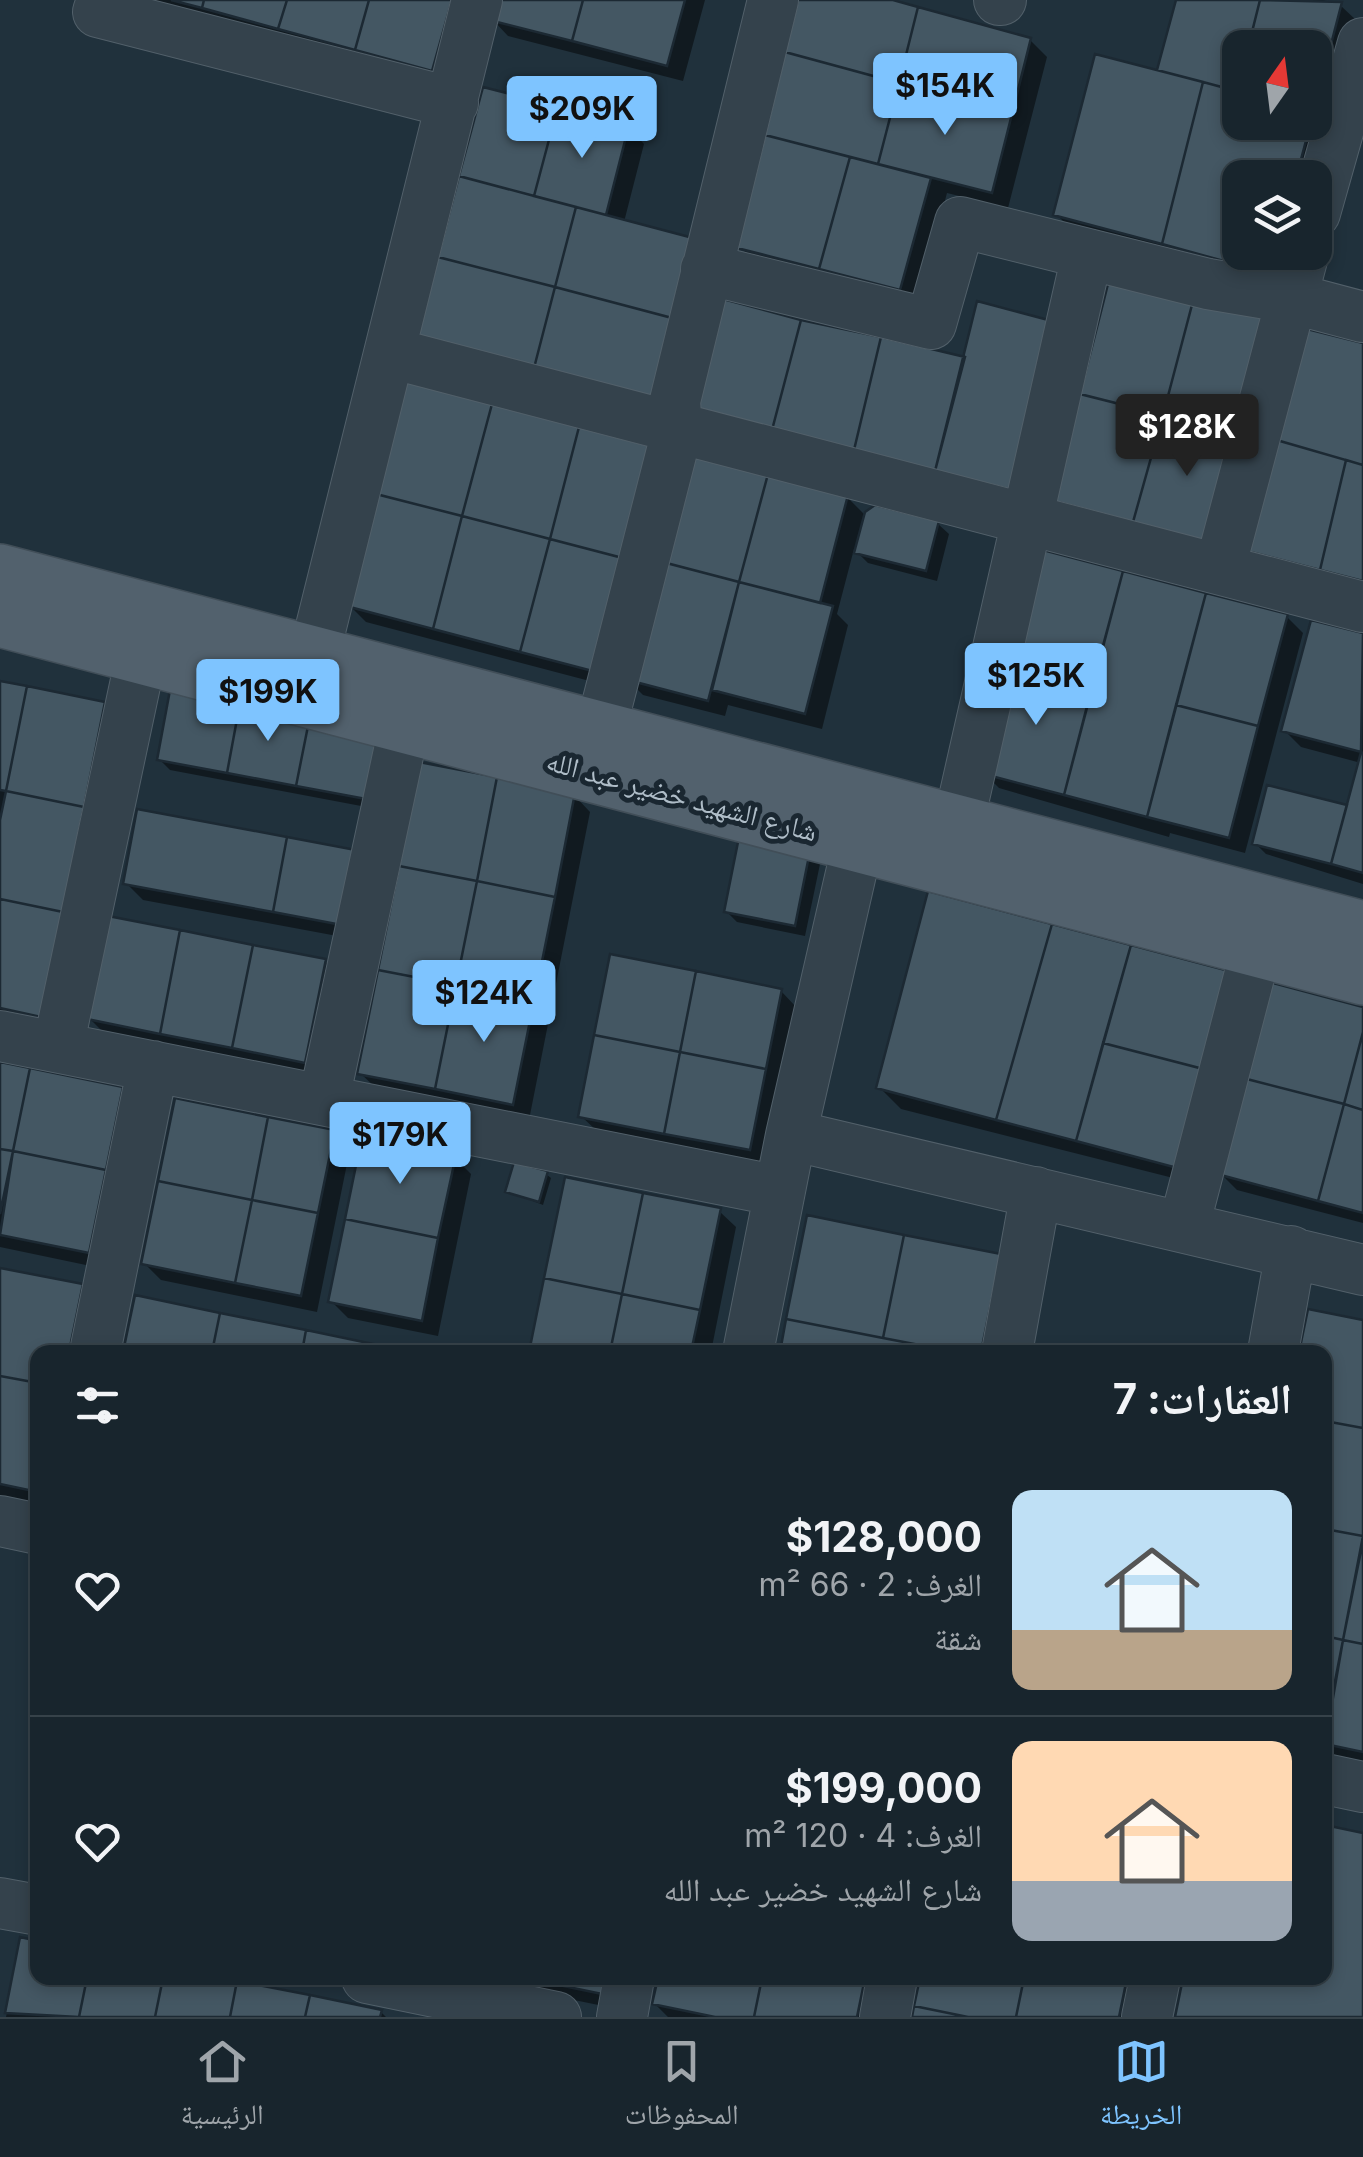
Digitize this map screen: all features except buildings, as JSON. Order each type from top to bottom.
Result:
[{"type":"main road","name":"شارع الشهيد خضير عبد الله","points":[[0,572],[601,728],[954,844],[1256,950],[1363,977]]},
{"type":"main road","name":"شارع الشهيد خضير عبد الله","points":[[0,619],[405,722],[858,844],[954,844],[1363,929]]},
{"type":"street","points":[[102,0],[98,12],[453,103]]},
{"type":"street","points":[[314,655],[477,0]]},
{"type":"street","points":[[601,728],[678,430],[674,401],[773,0]]},
{"type":"street","points":[[1330,160],[1363,43]]},
{"type":"street","points":[[706,269],[931,324],[960,222],[1208,284],[1298,275],[1363,317]]},
{"type":"street","points":[[954,844],[1032,517],[1087,255]]},
{"type":"street","points":[[1220,568],[1298,275]]},
{"type":"street","points":[[392,353],[678,430],[1032,517],[1363,607]]},
{"type":"street","points":[[58,1048],[141,657]]},
{"type":"street","points":[[324,1099],[405,722]]},
{"type":"street","points":[[749,1345],[791,1135],[858,844]]},
{"type":"street","points":[[1184,1226],[1256,950]]},
{"type":"street","points":[[0,1036],[779,1191]]},
{"type":"street","points":[[96,1345],[153,1066]]},
{"type":"street","points":[[791,1135],[1363,1270]]},
{"type":"street","points":[[1008,1345],[1036,1192]]},
{"type":"street","points":[[1274,1345],[1292,1251]]},
{"type":"street","points":[[0,1522],[30,1528]]},
{"type":"street","points":[[1332,1780],[1363,1787]]},
{"type":"street","points":[[0,1903],[30,1909]]},
{"type":"street","points":[[622,2017],[628,1985]]},
{"type":"street","points":[[885,2017],[891,1985]]},
{"type":"street","points":[[1147,2017],[1153,1985]]},
{"type":"street","points":[[400,1990],[556,2017]]}]
